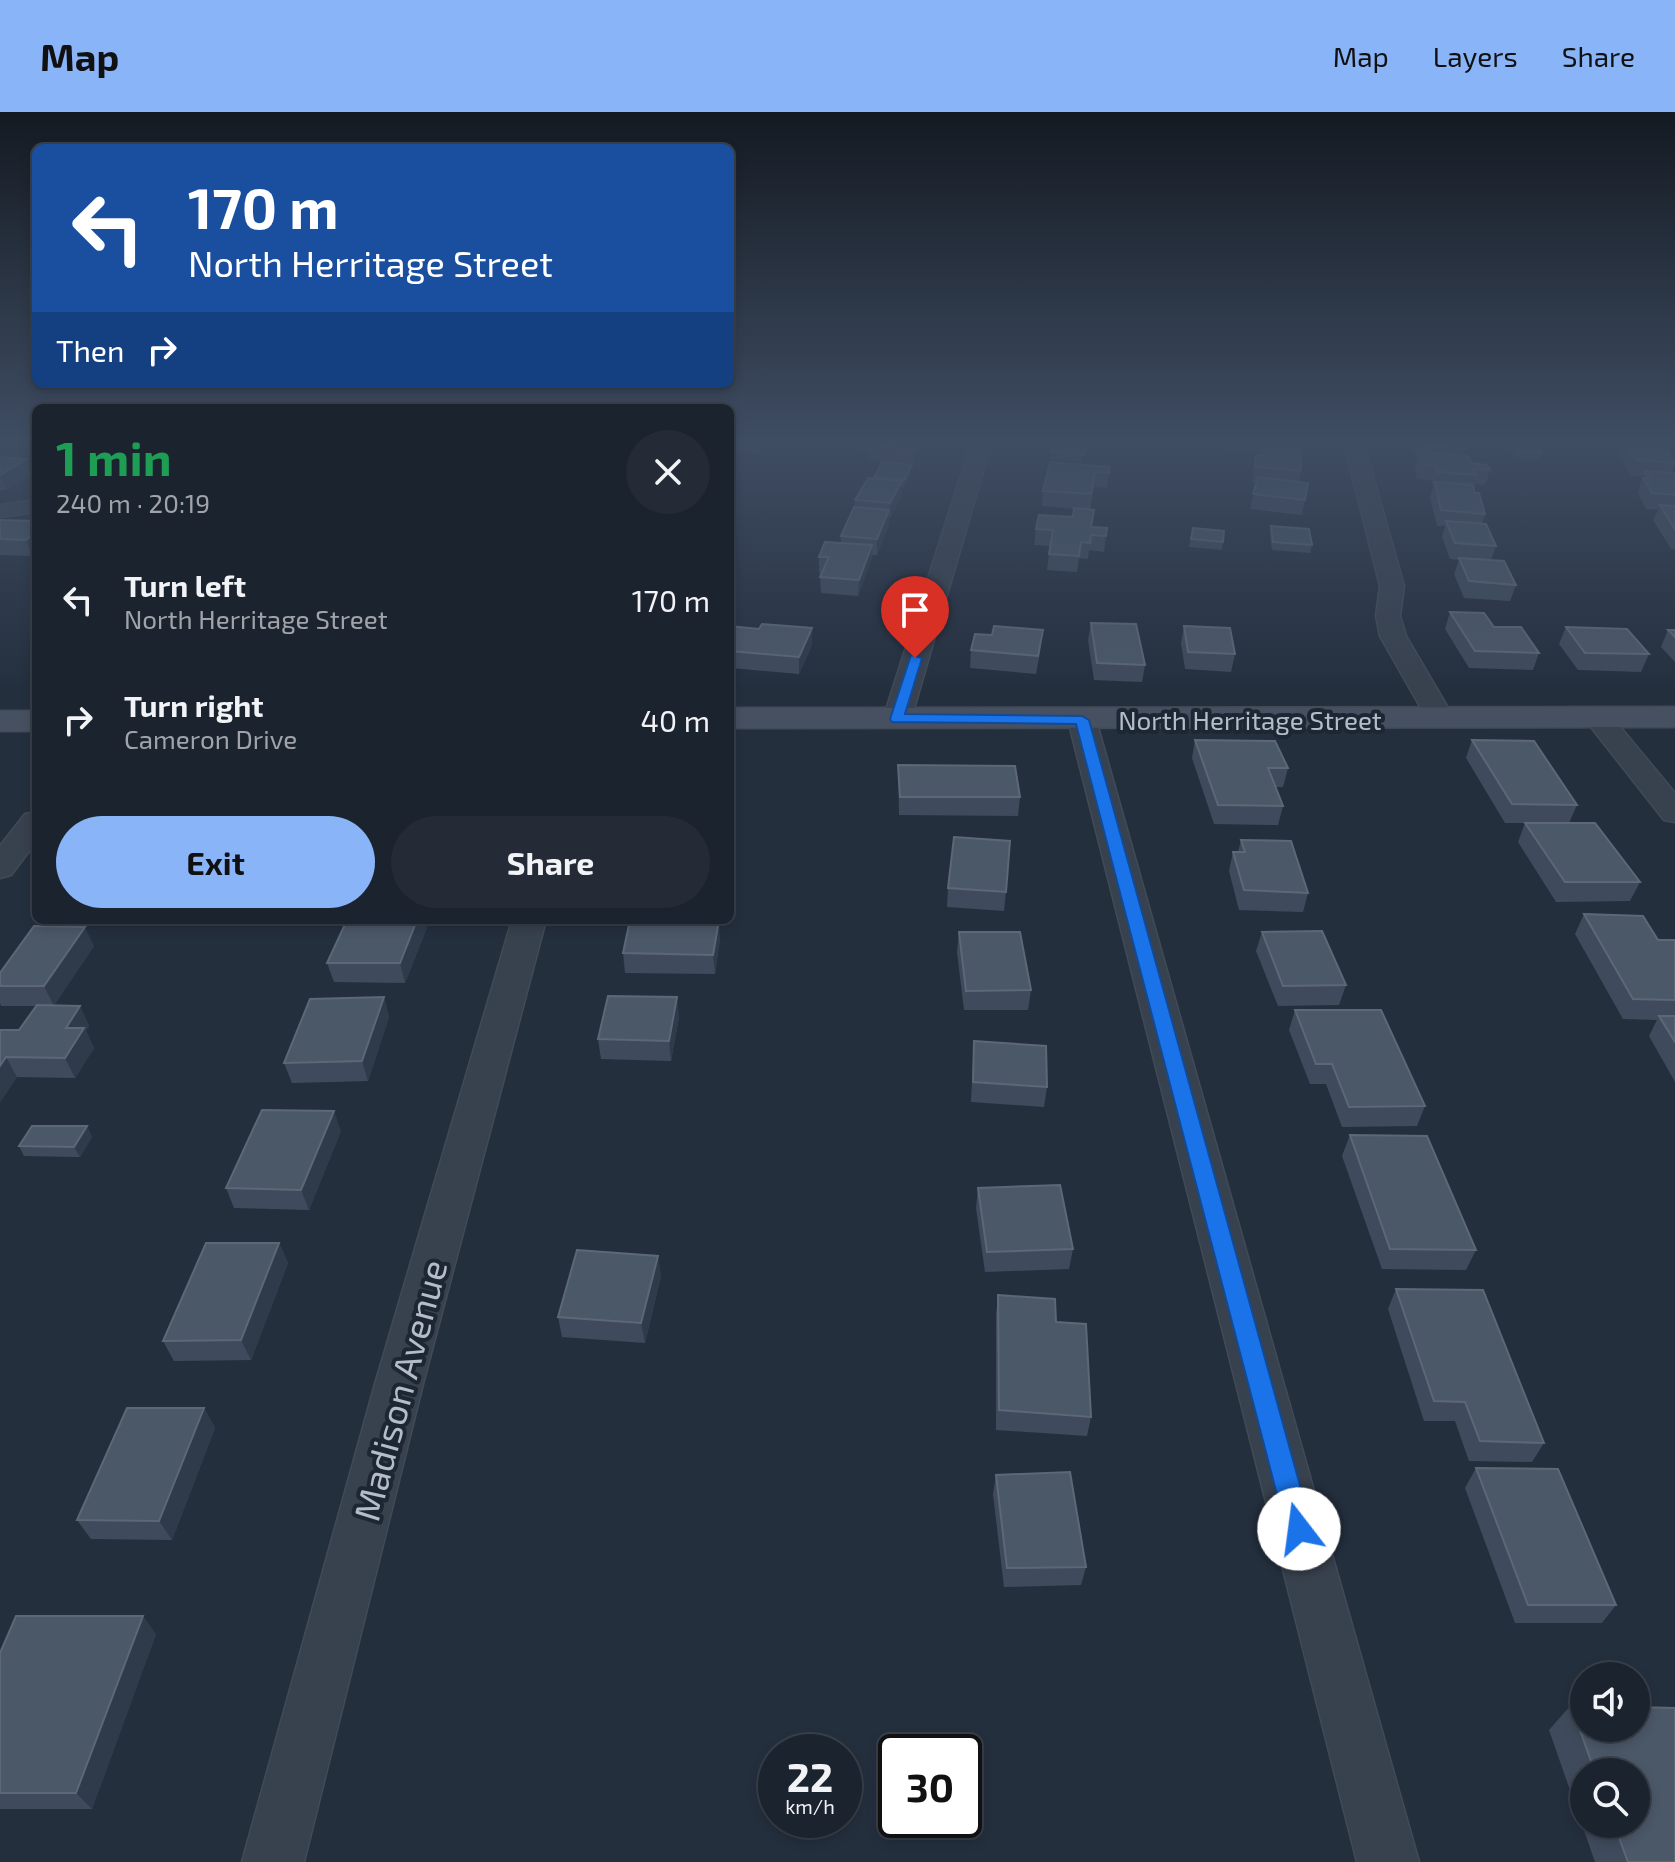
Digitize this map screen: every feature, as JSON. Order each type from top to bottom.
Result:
[{"type":"street","points":[[897,719],[956,526]]},
{"type":"street","points":[[1376,526],[1392,586],[1388,616],[1393,636],[1440,718]]},
{"type":"street","points":[[1597,717],[1675,813]]},
{"type":"street","name":"North Herritage Street","points":[[734,718],[1675,717]]},
{"type":"street","points":[[1082,720],[1388,1862]]},
{"type":"street","points":[[0,868],[32,826]]},
{"type":"street","name":"Madison Avenue","points":[[273,1862],[399,1384],[528,924]]},
{"type":"building","points":[[0,526],[32,526],[32,535],[26,540],[0,539]]},
{"type":"building","points":[[846,526],[883,526],[877,539],[841,536]]},
{"type":"building","points":[[1037,526],[1107,528],[1106,536],[1091,535],[1090,543],[1081,542],[1079,556],[1049,554],[1053,530],[1036,529]]},
{"type":"building","points":[[1271,526],[1309,529],[1312,545],[1273,542]]},
{"type":"building","points":[[1448,526],[1487,526],[1496,546],[1455,543]]},
{"type":"building","points":[[1193,528],[1224,531],[1223,542],[1191,539]]},
{"type":"building","points":[[825,542],[872,545],[859,580],[820,577],[829,557],[819,557]]},
{"type":"building","points":[[1459,558],[1504,561],[1516,585],[1469,581]]},
{"type":"building","points":[[1450,612],[1484,613],[1494,627],[1521,627],[1539,653],[1475,651]]},
{"type":"building","points":[[1091,623],[1136,624],[1145,665],[1097,663]]},
{"type":"building","points":[[762,624],[812,628],[799,657],[734,651],[734,626],[759,629]]},
{"type":"building","points":[[994,626],[1043,630],[1038,656],[971,650],[975,634],[992,635]]},
{"type":"building","points":[[1184,626],[1230,628],[1235,654],[1188,652]]},
{"type":"building","points":[[1566,627],[1627,629],[1649,654],[1585,653]]},
{"type":"building","points":[[1195,740],[1275,741],[1288,768],[1268,768],[1283,806],[1218,805]]},
{"type":"building","points":[[1472,740],[1534,741],[1577,805],[1512,804]]},
{"type":"building","points":[[898,765],[1015,766],[1020,797],[900,797]]},
{"type":"building","points":[[1525,823],[1595,823],[1640,882],[1565,882]]},
{"type":"building","points":[[954,837],[1010,841],[1006,892],[948,888]]},
{"type":"building","points":[[1241,840],[1291,841],[1308,893],[1244,890],[1233,852],[1245,852]]},
{"type":"building","points":[[1584,914],[1643,916],[1658,940],[1675,940],[1675,1000],[1633,999]]},
{"type":"building","points":[[345,924],[415,924],[400,963],[327,963]]},
{"type":"building","points":[[629,924],[718,924],[713,955],[623,953]]},
{"type":"building","points":[[34,926],[85,927],[44,986],[0,986],[0,973]]},
{"type":"building","points":[[1322,931],[1346,985],[1283,986],[1262,932]]},
{"type":"building","points":[[959,932],[1020,932],[1031,990],[966,991]]},
{"type":"building","points":[[608,996],[677,997],[669,1041],[598,1039]]},
{"type":"building","points":[[384,997],[362,1061],[284,1063],[310,999]]},
{"type":"building","points":[[37,1005],[80,1006],[66,1028],[84,1028],[65,1058],[6,1057],[0,1066],[0,1030],[19,1030]]},
{"type":"building","points":[[1295,1010],[1381,1010],[1425,1106],[1349,1107],[1332,1064],[1316,1064]]},
{"type":"building","points":[[1659,1016],[1675,1016],[1675,1042]]},
{"type":"building","points":[[974,1041],[1046,1046],[1047,1087],[973,1082]]},
{"type":"building","points":[[262,1110],[334,1111],[301,1190],[226,1188]]},
{"type":"building","points":[[32,1126],[87,1126],[74,1147],[19,1146]]},
{"type":"building","points":[[1350,1135],[1427,1136],[1476,1250],[1390,1249]]},
{"type":"building","points":[[1060,1185],[1073,1249],[987,1252],[978,1188]]},
{"type":"building","points":[[206,1243],[279,1243],[241,1340],[163,1341]]},
{"type":"building","points":[[577,1250],[658,1256],[641,1323],[558,1317]]},
{"type":"building","points":[[1396,1289],[1483,1290],[1544,1443],[1480,1441],[1465,1402],[1434,1401]]},
{"type":"building","points":[[998,1295],[1055,1299],[1056,1322],[1086,1324],[1091,1417],[999,1410]]},
{"type":"building","points":[[127,1408],[204,1408],[159,1521],[77,1520]]},
{"type":"building","points":[[1476,1468],[1558,1469],[1616,1605],[1528,1605]]},
{"type":"building","points":[[1070,1472],[1086,1567],[1007,1568],[996,1475]]},
{"type":"building","points":[[16,1616],[143,1616],[76,1793],[0,1793],[0,1653]]},
{"type":"building","points":[[1650,1707],[1675,1708],[1675,1862],[1628,1862],[1619,1838],[1650,1838],[1650,1758],[1590,1758],[1584,1742],[1650,1742]]},
{"type":"route","points":[[915,658],[897,719],[1082,720],[1299,1529]]}]
